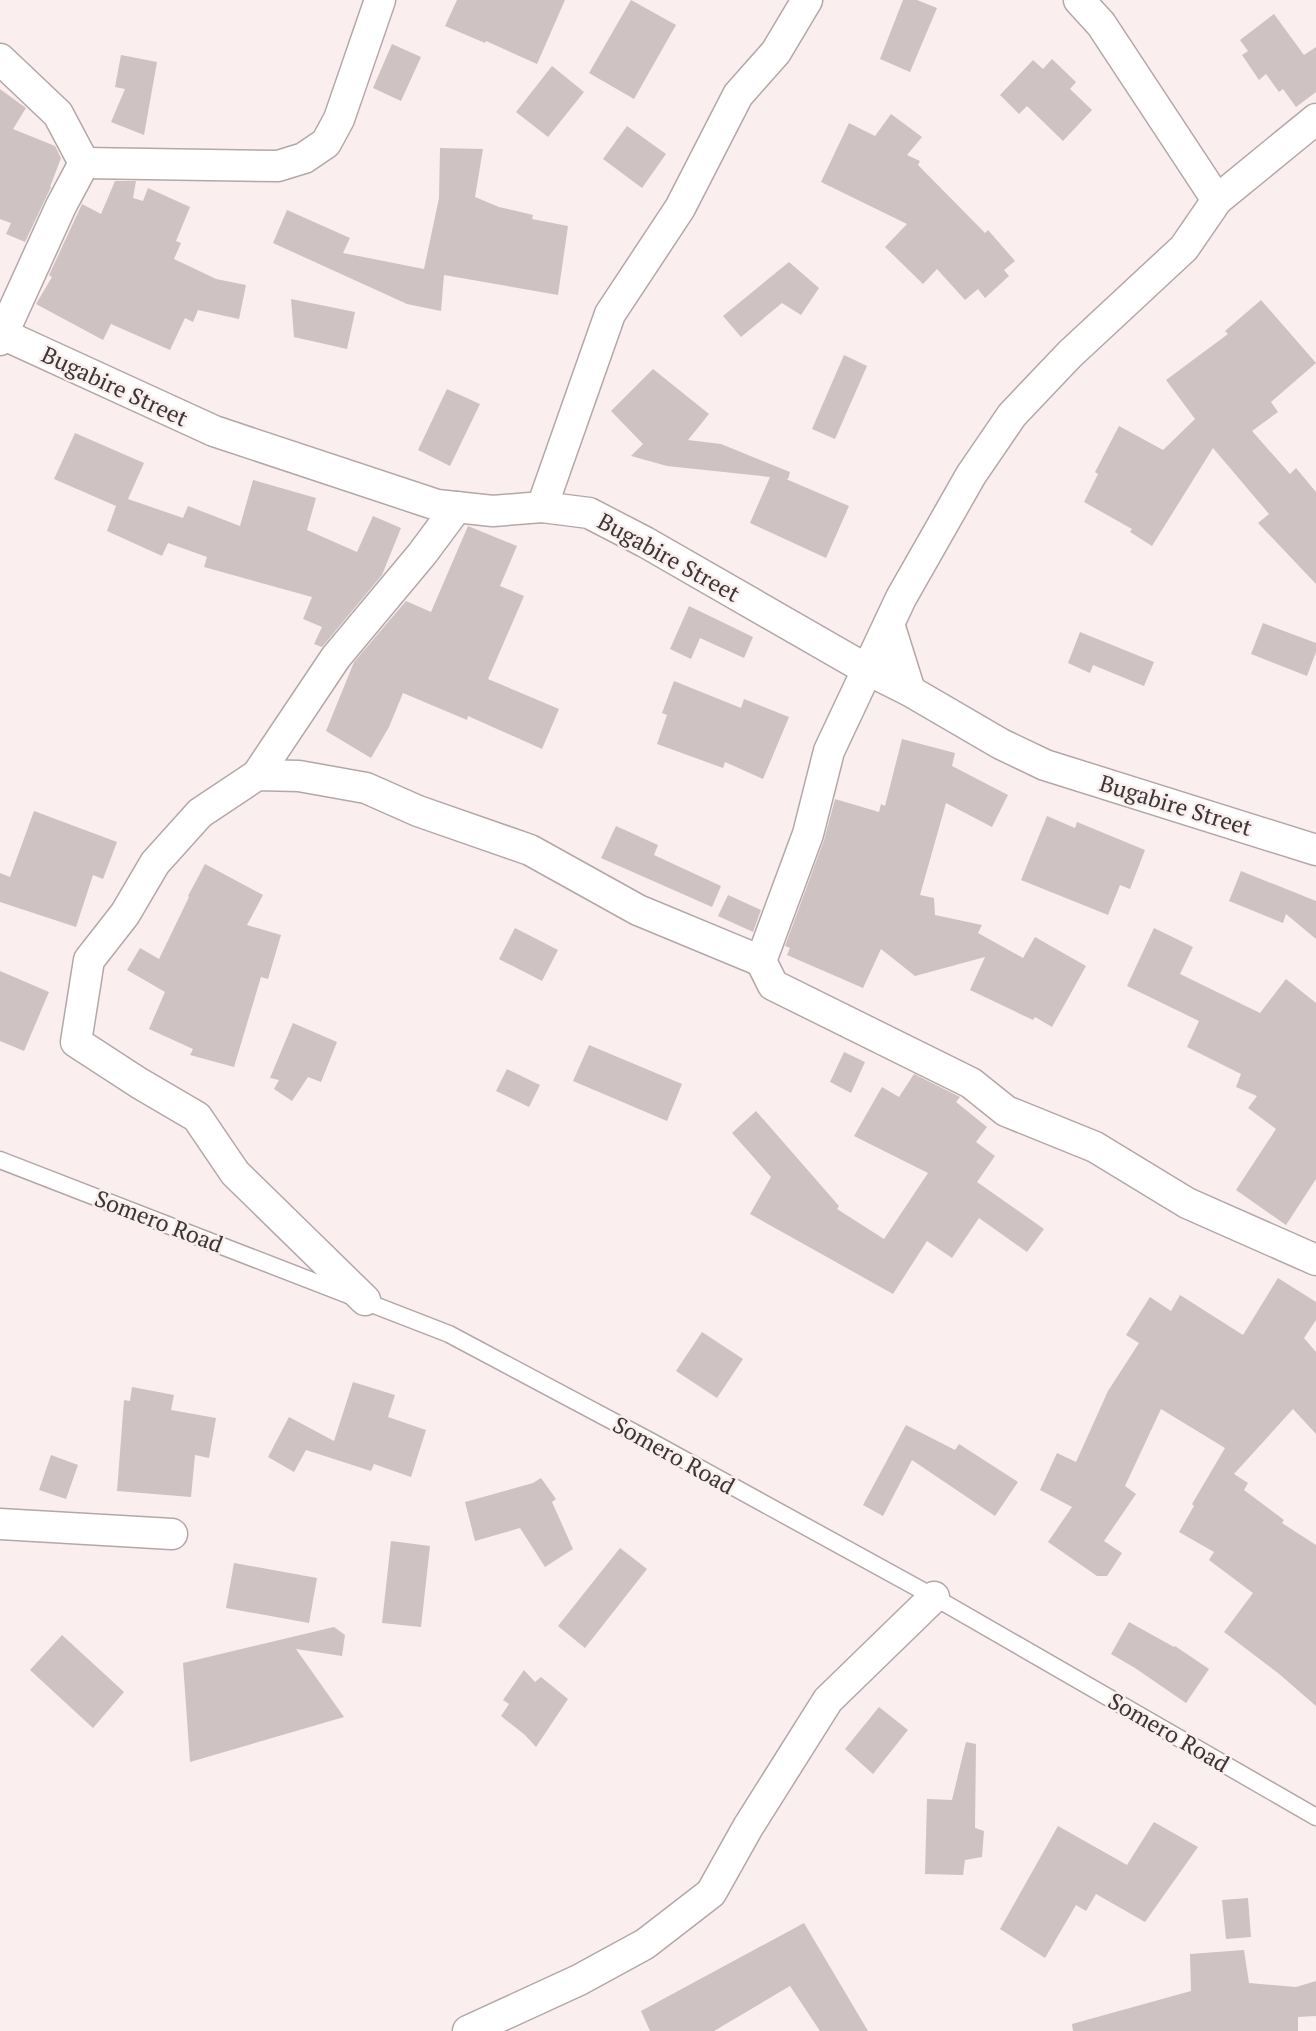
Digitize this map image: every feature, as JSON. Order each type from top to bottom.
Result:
[{"type":"street","points":[[84,163],[278,166],[304,158],[326,143],[339,119],[380,0]]},
{"type":"street","points":[[542,507],[610,314],[680,208],[738,95],[776,52],[807,0]]},
{"type":"street","points":[[1079,0],[1101,24],[1217,200]]},
{"type":"street","points":[[0,59],[58,114],[84,163]]},
{"type":"street","points":[[761,961],[808,834],[829,751],[901,598],[971,475],[1012,415],[1070,354],[1184,248],[1217,200],[1316,119]]},
{"type":"street","points":[[1,336],[84,163]]},
{"type":"street","name":"Bugabire Street","points":[[1,336],[214,431],[437,505],[493,512],[542,507],[589,513],[1001,744],[1045,765],[1316,850]]},
{"type":"street","points":[[365,1300],[235,1173],[197,1117],[76,1042],[89,960],[125,914],[155,863],[200,813],[257,775],[336,657],[422,554],[457,507]]},
{"type":"street","points":[[888,624],[909,691]]},
{"type":"street","points":[[257,775],[299,776],[366,788],[418,811],[530,850],[638,910],[761,961],[773,985],[971,1083],[1006,1111],[1095,1147],[1187,1203],[1316,1260]]},
{"type":"street","points":[[0,1524],[172,1534]]},
{"type":"street","points":[[468,2031],[579,1980],[645,1944],[711,1894],[748,1827],[828,1700],[934,1597]]},
{"type":"lane","name":"Somero Road","points":[[0,1160],[449,1334],[934,1597],[1316,1817]]},
{"type":"building","points":[[457,0],[565,0],[537,64],[445,26]]},
{"type":"building","points":[[631,0],[676,25],[634,99],[589,73]]},
{"type":"building","points":[[903,0],[917,0],[937,8],[910,72],[880,59]]},
{"type":"building","points":[[1274,14],[1304,55],[1316,47],[1316,92],[1296,107],[1283,89],[1279,92],[1266,74],[1259,80],[1242,55],[1248,51],[1240,40]]},
{"type":"building","points":[[392,44],[421,57],[401,101],[373,88]]},
{"type":"building","points":[[121,55],[157,62],[144,135],[111,122],[125,89],[115,87]]},
{"type":"building","points":[[1052,59],[1076,82],[1070,89],[1092,110],[1063,141],[1027,106],[1019,114],[1000,95],[1033,60],[1043,69]]},
{"type":"building","points":[[552,66],[584,92],[548,137],[516,112]]},
{"type":"building","points":[[0,89],[26,108],[13,129],[55,146],[61,158],[51,187],[25,242],[6,234],[11,223],[0,219]]},
{"type":"building","points":[[891,114],[922,137],[907,155],[920,161],[918,165],[985,233],[988,230],[1015,261],[1004,270],[1009,276],[985,298],[978,289],[965,300],[937,269],[923,284],[885,247],[907,224],[821,182],[849,123],[875,136]]},
{"type":"building","points":[[627,126],[666,154],[642,188],[603,159]]},
{"type":"building","points":[[440,148],[483,149],[475,197],[499,207],[533,215],[532,219],[568,226],[558,295],[444,275],[441,311],[407,304],[273,243],[287,210],[350,238],[343,253],[424,269],[439,198]]},
{"type":"building","points":[[115,181],[136,181],[133,198],[143,201],[148,188],[190,207],[176,241],[181,243],[174,259],[216,279],[246,285],[239,319],[198,310],[193,322],[185,318],[170,350],[111,324],[103,340],[36,304],[52,277],[49,275],[82,204],[101,214]]},
{"type":"building","points":[[789,262],[819,288],[801,315],[782,303],[741,337],[723,316]]},
{"type":"building","points":[[291,299],[355,312],[347,349],[294,337]]},
{"type":"building","points":[[1261,300],[1316,363],[1271,402],[1278,412],[1252,431],[1290,474],[1296,468],[1316,492],[1316,584],[1258,523],[1269,514],[1213,448],[1152,546],[1130,532],[1132,529],[1084,502],[1098,474],[1095,472],[1119,426],[1163,450],[1195,419],[1166,380],[1228,334],[1225,331]]},
{"type":"building","points":[[844,355],[867,366],[835,439],[812,429]]},
{"type":"building","points":[[653,369],[709,414],[688,440],[721,444],[790,472],[786,479],[849,506],[826,558],[750,523],[770,477],[667,466],[631,456],[643,444],[611,411]]},
{"type":"building","points":[[447,389],[480,404],[450,466],[418,450]]},
{"type":"building","points":[[75,433],[144,463],[128,499],[183,518],[188,506],[240,526],[253,480],[316,498],[307,530],[357,552],[373,516],[401,528],[382,575],[322,647],[314,644],[322,627],[303,619],[312,597],[204,567],[207,557],[168,543],[162,556],[107,531],[116,506],[54,479]]},
{"type":"building","points":[[468,526],[517,546],[500,586],[524,596],[488,679],[559,709],[542,749],[468,716],[467,720],[403,693],[389,727],[371,758],[326,731],[354,662],[406,601],[431,612]]},
{"type":"building","points":[[689,606],[753,637],[744,658],[700,638],[691,659],[670,649]]},
{"type":"building","points":[[1263,623],[1316,643],[1316,652],[1307,676],[1251,654]]},
{"type":"building","points":[[1080,632],[1154,662],[1144,686],[1093,665],[1090,673],[1068,663]]},
{"type":"building","points":[[674,681],[741,708],[744,699],[789,717],[763,779],[725,762],[723,768],[657,744],[667,715],[662,713]]},
{"type":"building","points":[[902,739],[955,753],[952,766],[1008,795],[992,827],[946,803],[920,895],[934,898],[935,915],[982,925],[978,933],[1023,958],[1035,937],[1086,966],[1052,1027],[1035,1017],[1033,1020],[970,990],[985,957],[915,976],[881,949],[863,988],[787,955],[790,948],[785,946],[824,840],[835,799],[879,812],[881,804],[885,806]]},
{"type":"building","points":[[34,811],[117,842],[103,879],[93,875],[76,927],[0,902],[0,873],[10,877]]},
{"type":"building","points":[[1047,816],[1075,828],[1077,822],[1145,850],[1130,889],[1120,885],[1108,915],[1021,880]]},
{"type":"building","points":[[616,826],[658,845],[654,855],[721,886],[712,907],[601,858]]},
{"type":"building","points":[[205,864],[263,895],[247,925],[281,935],[268,979],[261,977],[234,1067],[190,1055],[193,1049],[149,1029],[165,992],[127,970],[140,948],[159,959]]},
{"type":"building","points":[[1241,871],[1316,901],[1316,939],[1286,914],[1283,923],[1229,901]]},
{"type":"building","points":[[728,895],[761,910],[753,932],[718,916]]},
{"type":"building","points":[[515,928],[558,950],[542,981],[499,959]]},
{"type":"building","points":[[1154,928],[1193,947],[1180,974],[1260,1013],[1286,979],[1316,1003],[1316,1179],[1286,1225],[1236,1190],[1276,1129],[1248,1108],[1257,1096],[1236,1087],[1241,1074],[1187,1047],[1199,1021],[1127,986]]},
{"type":"building","points":[[0,971],[49,992],[24,1051],[0,1041]]},
{"type":"building","points":[[293,1023],[337,1042],[321,1082],[308,1077],[292,1101],[274,1089],[279,1080],[270,1078]]},
{"type":"building","points":[[589,1045],[682,1084],[667,1121],[573,1081]]},
{"type":"building","points":[[844,1052],[865,1062],[851,1093],[830,1082]]},
{"type":"building","points":[[507,1069],[540,1085],[529,1107],[496,1091]]},
{"type":"building","points":[[914,1074],[960,1097],[956,1102],[987,1127],[976,1142],[995,1156],[977,1182],[1044,1229],[1027,1252],[979,1218],[952,1258],[927,1241],[893,1294],[750,1214],[771,1177],[732,1133],[756,1111],[839,1206],[837,1209],[884,1239],[928,1173],[854,1136],[882,1087],[899,1097]]},
{"type":"building","points":[[1278,1278],[1316,1302],[1316,1320],[1304,1338],[1316,1352],[1316,1434],[1293,1409],[1234,1474],[1248,1483],[1244,1490],[1284,1520],[1282,1523],[1316,1545],[1316,1706],[1224,1632],[1253,1593],[1209,1560],[1214,1552],[1179,1532],[1225,1448],[1161,1409],[1125,1486],[1136,1494],[1104,1541],[1122,1553],[1107,1576],[1097,1576],[1048,1542],[1072,1507],[1040,1490],[1057,1453],[1076,1462],[1108,1391],[1139,1343],[1126,1335],[1150,1297],[1171,1311],[1180,1295],[1243,1335]]},
{"type":"building","points":[[702,1332],[743,1359],[717,1398],[676,1371]]},
{"type":"building","points":[[353,1382],[395,1395],[388,1417],[426,1430],[411,1477],[374,1464],[371,1471],[306,1450],[294,1472],[268,1457],[289,1417],[334,1441]]},
{"type":"building","points":[[132,1387],[174,1395],[171,1410],[216,1418],[209,1458],[195,1455],[191,1497],[117,1491],[124,1400],[130,1401]]},
{"type":"building","points":[[906,1425],[955,1450],[959,1444],[1018,1482],[995,1516],[912,1460],[883,1516],[863,1505]]},
{"type":"building","points":[[51,1455],[78,1465],[66,1499],[39,1490]]},
{"type":"building","points":[[541,1478],[556,1499],[552,1502],[573,1549],[545,1567],[520,1528],[475,1541],[465,1502],[533,1483]]},
{"type":"building","points":[[391,1541],[430,1546],[421,1627],[382,1623]]},
{"type":"building","points":[[620,1548],[647,1569],[585,1648],[558,1626]]},
{"type":"building","points":[[234,1563],[317,1578],[309,1623],[226,1608]]},
{"type":"building","points":[[1129,1622],[1175,1646],[1209,1669],[1186,1703],[1111,1654]]},
{"type":"building","points":[[334,1627],[345,1635],[342,1656],[296,1649],[344,1717],[190,1762],[183,1663]]},
{"type":"building","points":[[62,1635],[124,1692],[93,1728],[30,1670]]},
{"type":"building","points":[[524,1670],[535,1682],[541,1677],[568,1699],[536,1747],[501,1716],[509,1704],[503,1700]]},
{"type":"building","points":[[879,1707],[908,1730],[873,1774],[845,1749]]},
{"type":"building","points":[[966,1742],[976,1744],[975,1828],[984,1831],[982,1857],[965,1860],[963,1875],[925,1874],[927,1799],[952,1800]]},
{"type":"building","points":[[1154,1822],[1198,1847],[1145,1922],[1096,1894],[1086,1911],[1076,1905],[1045,1958],[1000,1929],[1058,1826],[1127,1865]]},
{"type":"building","points":[[1248,1898],[1251,1937],[1226,1939],[1222,1900]]},
{"type":"building","points":[[804,1923],[868,2031],[820,2031],[790,1986],[714,2031],[650,2031],[641,2011]]},
{"type":"building","points":[[1244,1950],[1249,1983],[1296,1987],[1316,1981],[1316,2016],[1298,2017],[1298,2031],[1073,2031],[1072,2024],[1191,1991],[1190,1954]]}]
